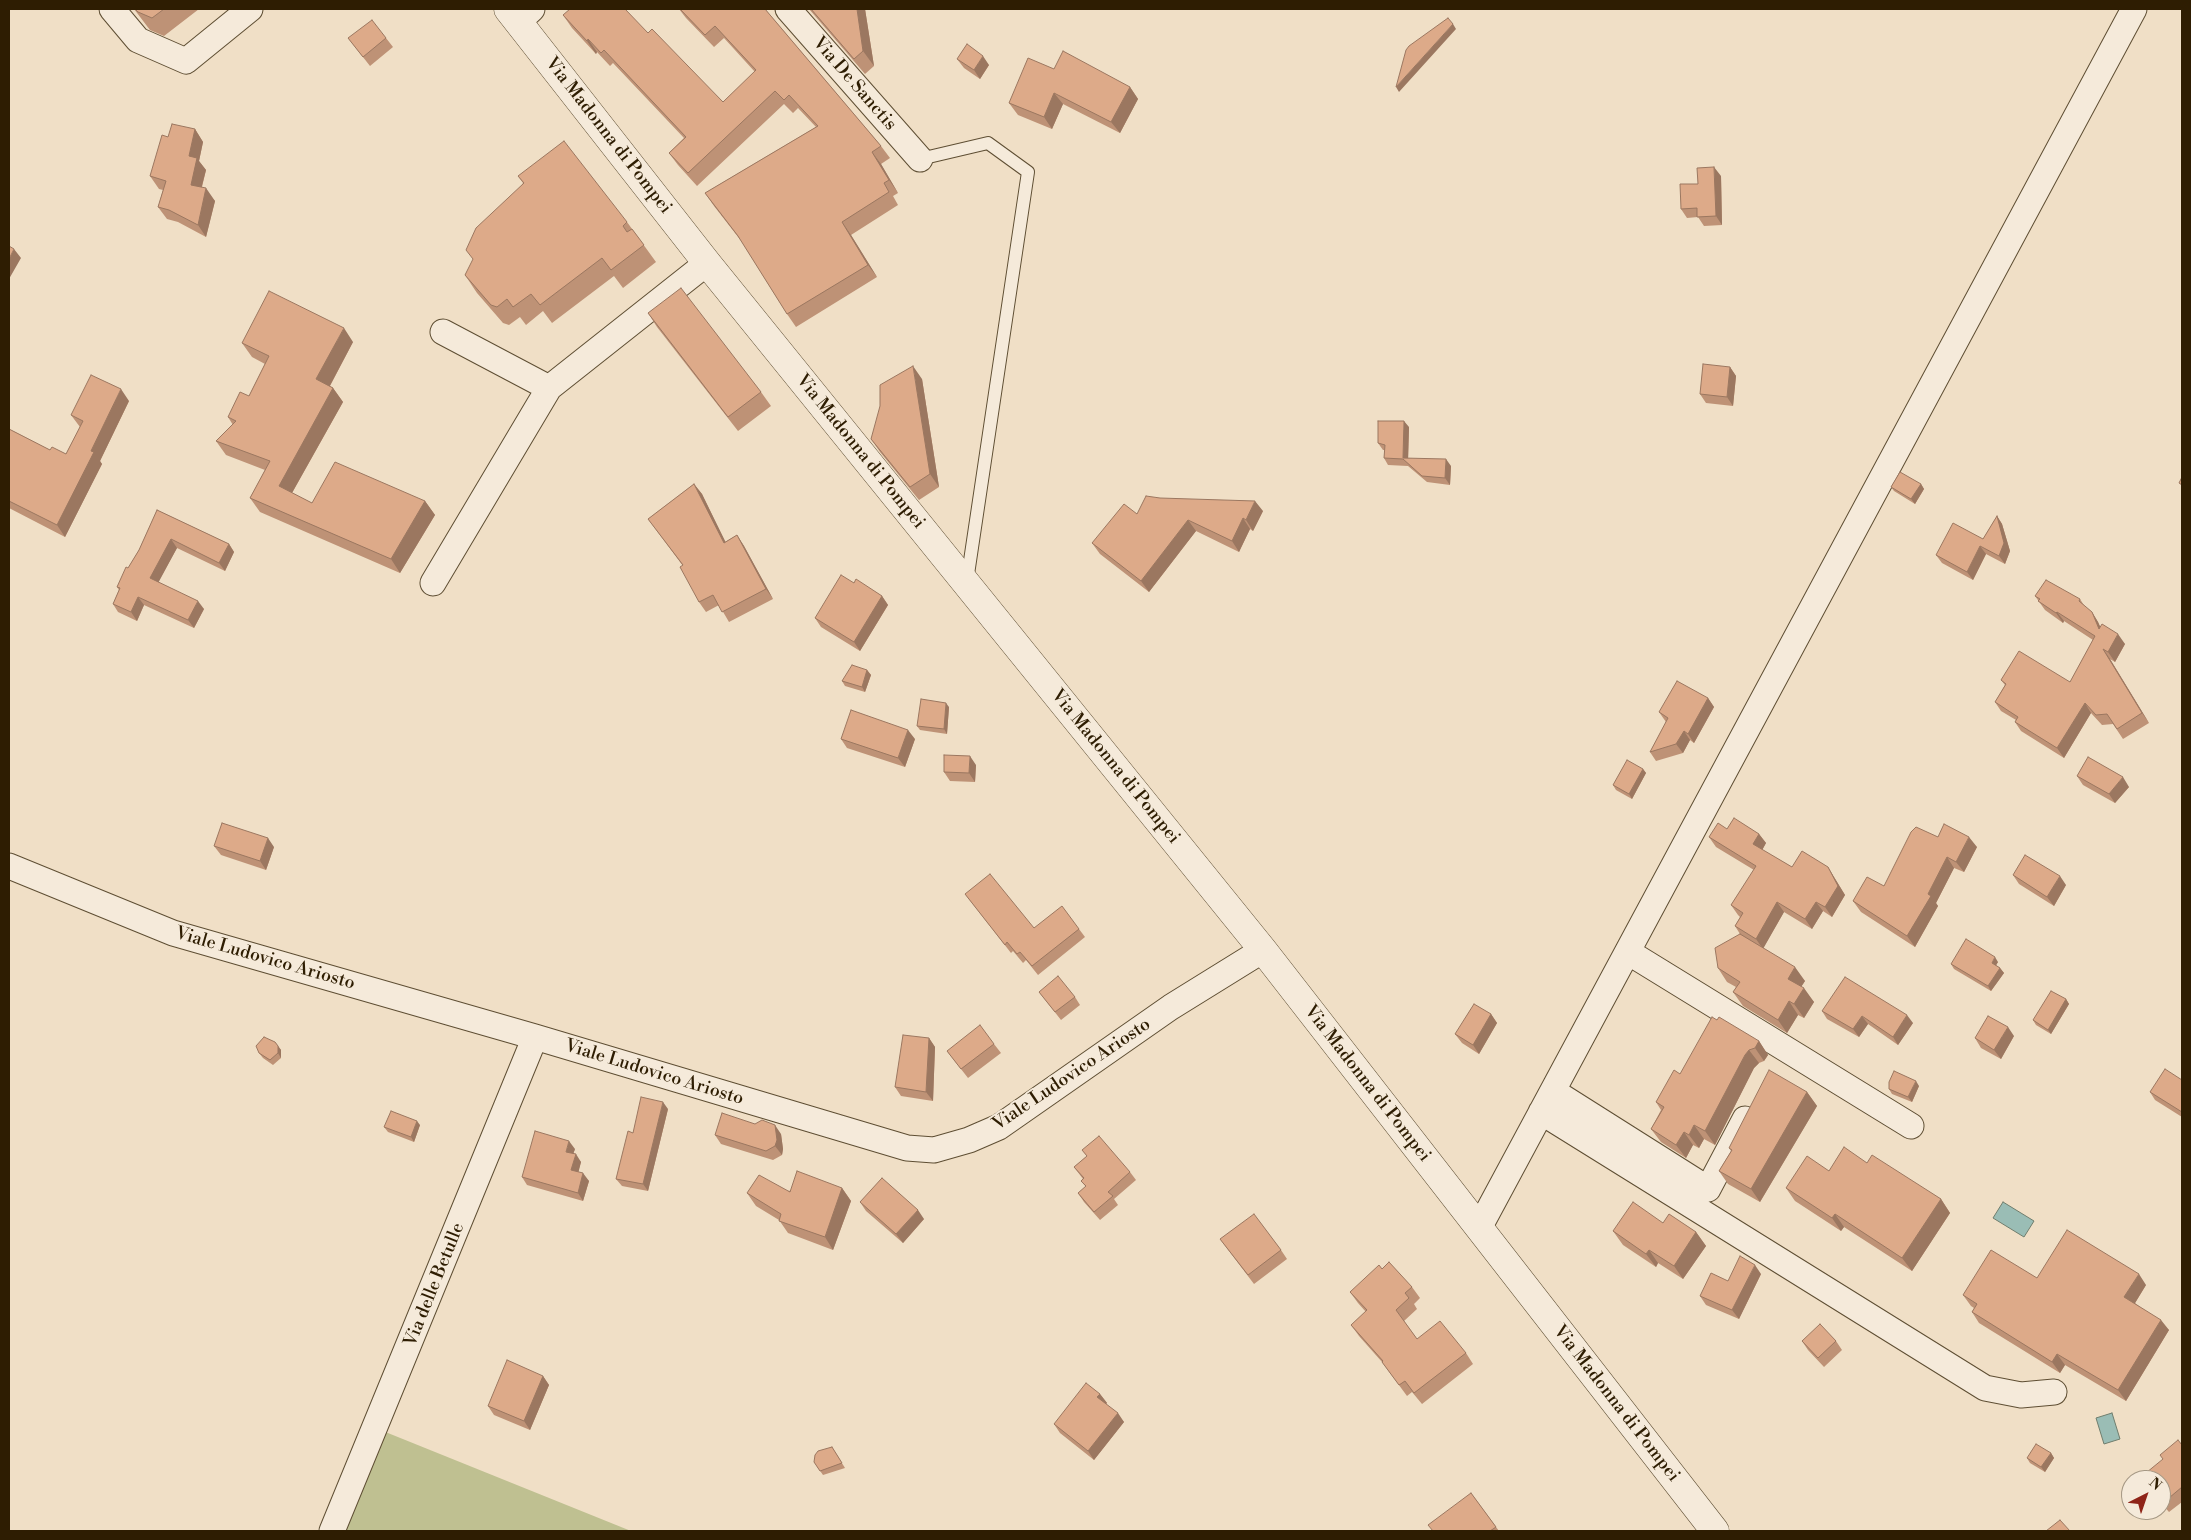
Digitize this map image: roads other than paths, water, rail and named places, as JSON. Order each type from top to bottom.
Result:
[{"type":"street","points":[[112,9],[138,40],[186,61],[250,9]]},
{"type":"street","name":"Via De Sanctis","points":[[788,9],[920,159]]},
{"type":"street","points":[[1479,1228],[2134,9]]},
{"type":"street","name":"Via Madonna di Pompei","points":[[520,13],[707,263],[1263,950],[1715,1531]]},
{"type":"street","points":[[434,583],[549,388],[707,263]]},
{"type":"street","points":[[443,332],[549,388]]},
{"type":"street","name":"Viale Ludovico Ariosto","points":[[9,866],[173,932],[535,1037],[878,1140],[906,1148],[934,1150],[968,1140],[999,1127],[1171,1007],[1263,950]]},
{"type":"street","points":[[1628,952],[1911,1126]]},
{"type":"street","name":"Via delle Betulle","points":[[332,1531],[535,1037]]},
{"type":"street","points":[[1547,1101],[1708,1189],[1754,1102]]},
{"type":"street","points":[[1547,1101],[1985,1388],[2021,1395],[2054,1392]]},
{"type":"lane","points":[[920,159],[988,143],[1028,172],[966,583]]},
{"type":"water","points":[[2003,1202],[2034,1221],[2024,1237],[1993,1218]]},
{"type":"water","points":[[2112,1413],[2120,1439],[2104,1444],[2096,1418]]}]
